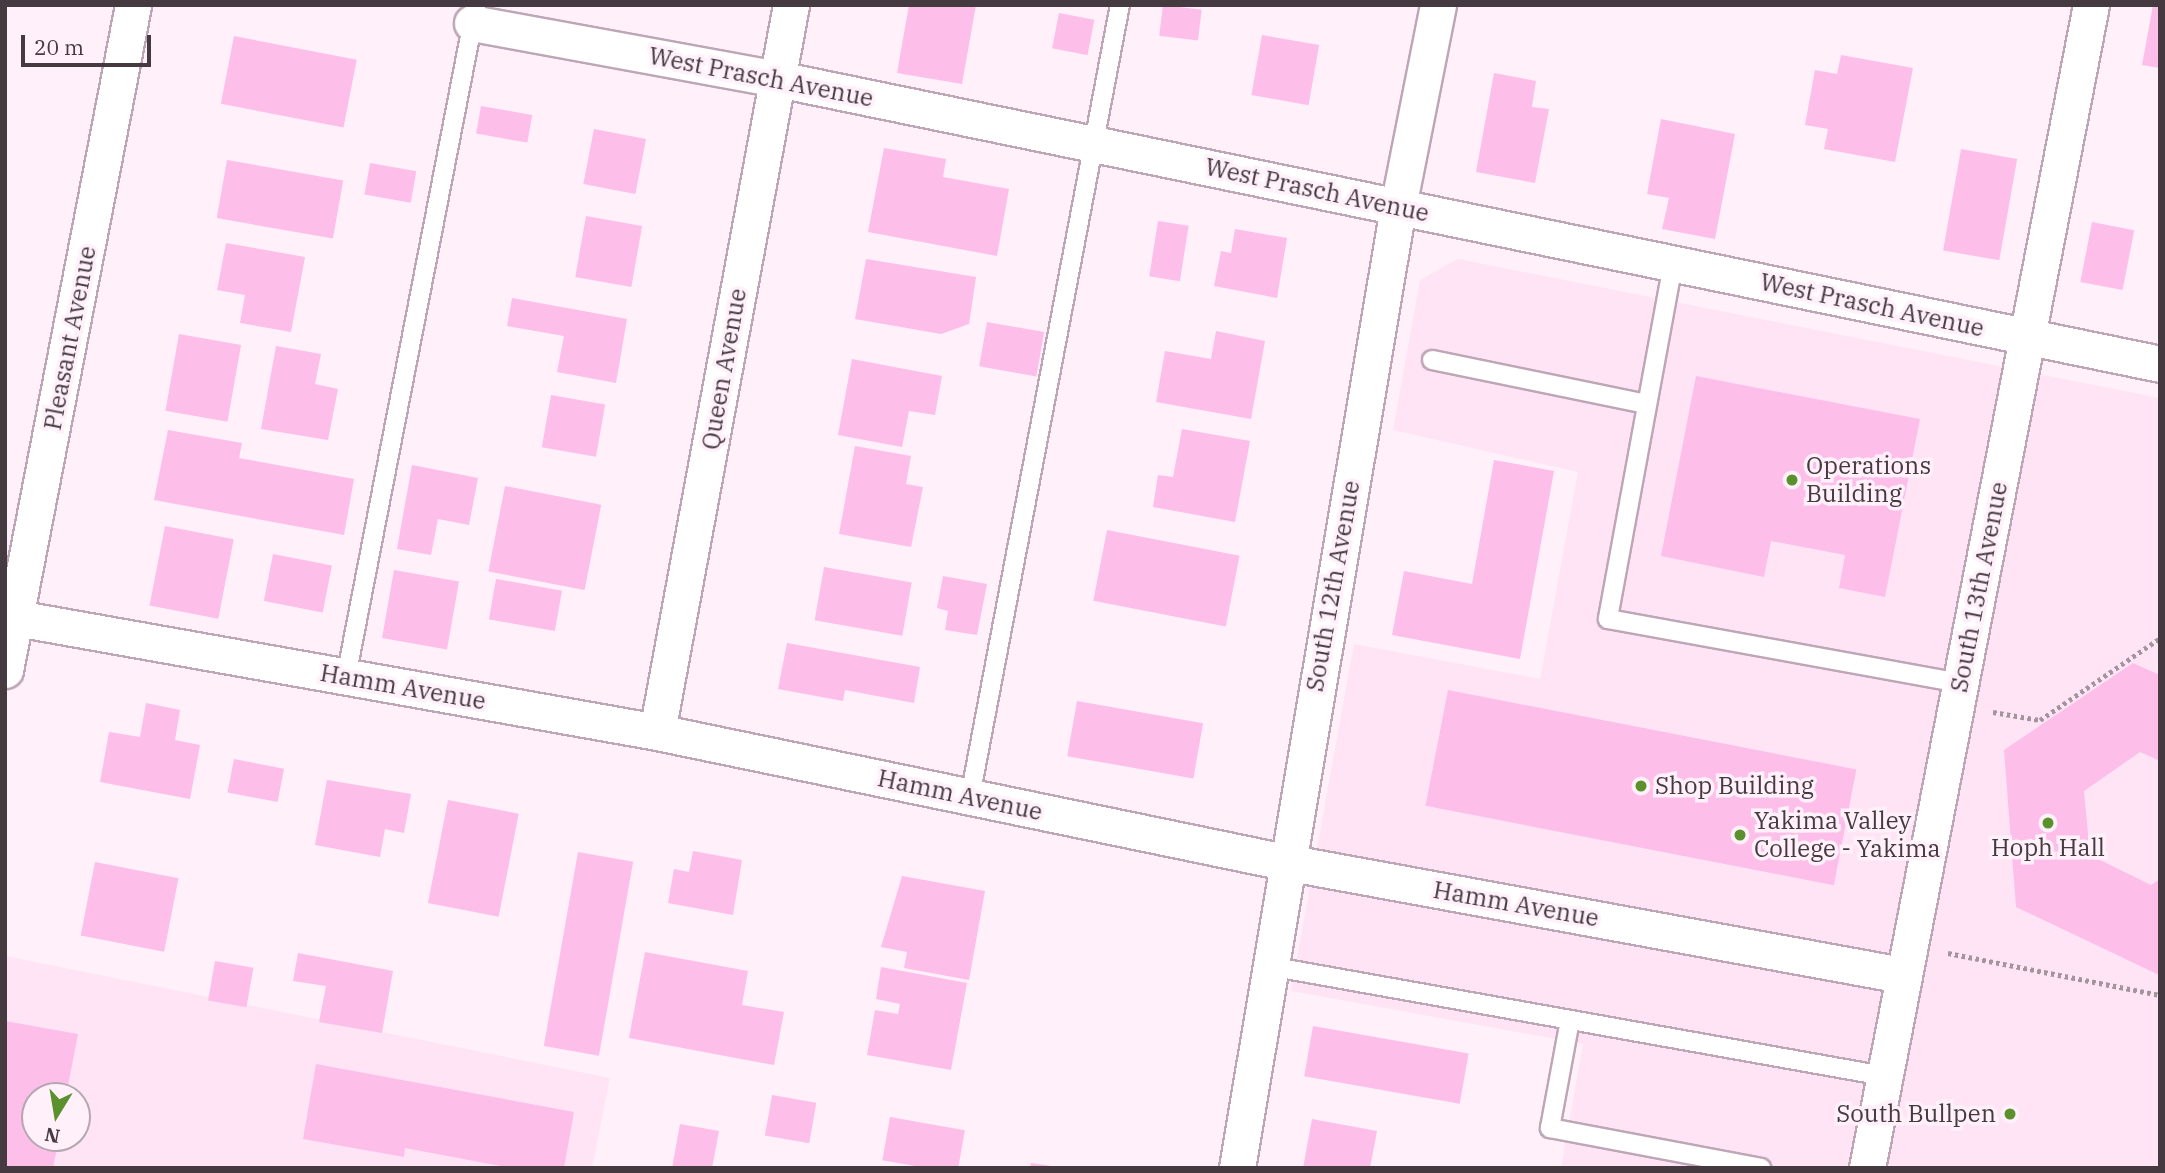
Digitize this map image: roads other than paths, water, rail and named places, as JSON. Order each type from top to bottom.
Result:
[{"type":"street","name":"Pleasant Avenue","points":[[5,670],[133,5]]},
{"type":"street","name":"Queen Avenue","points":[[657,733],[792,5]]},
{"type":"street","name":"South 12th Avenue","points":[[1237,1168],[1285,862],[1398,207],[1438,5]]},
{"type":"street","name":"South 13th Avenue","points":[[1867,1168],[1902,975],[2029,338],[2091,5]]},
{"type":"street","name":"West Prasch Avenue","points":[[474,14],[2160,364]]},
{"type":"street","name":"Hamm Avenue","points":[[16,618],[657,733],[1285,862],[1902,975]]},
{"type":"lane","points":[[970,797],[1119,5]]},
{"type":"lane","points":[[345,677],[474,14]]},
{"type":"lane","points":[[1673,264],[1608,619],[1960,683]]},
{"type":"lane","points":[[1432,360],[1647,404]]},
{"type":"lane","points":[[1269,966],[1884,1076]]},
{"type":"lane","points":[[1570,1020],[1550,1128],[1761,1168]]},
{"type":"place","name":"Operations Building","points":[[1792,480]]},
{"type":"place","name":"Shop Building","points":[[1641,786]]},
{"type":"place","name":"Hoph Hall","points":[[2048,823]]},
{"type":"place","name":"Yakima Valley College - Yakima","points":[[1740,835]]},
{"type":"place","name":"South Bullpen","points":[[2010,1114]]}]
